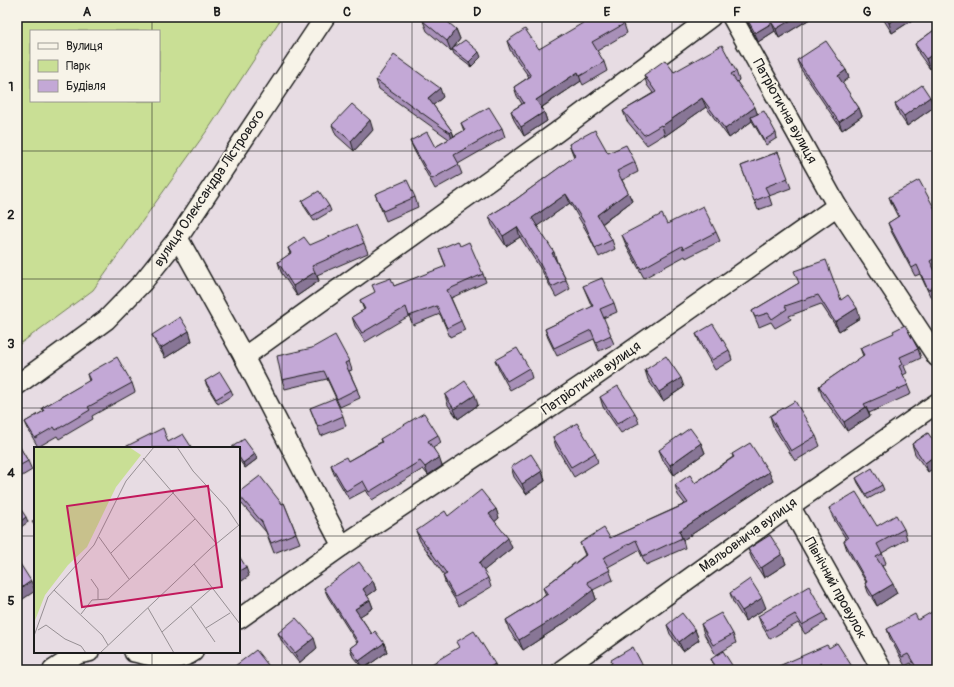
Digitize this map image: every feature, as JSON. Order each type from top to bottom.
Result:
[{"type":"street","name":"вулиця Олександра Лістрового","points":[[17,385],[106,320],[143,282],[178,238],[325,17]]},
{"type":"street","points":[[244,357],[557,132],[711,17]]},
{"type":"street","name":"Патріотична вулиця","points":[[732,17],[837,206],[937,357]]},
{"type":"street","name":"Патріотична вулиця","points":[[240,618],[342,546],[584,384],[837,206]]},
{"type":"street","points":[[178,238],[244,357],[342,546]]},
{"type":"street","name":"Мальовнича вулиця","points":[[562,670],[790,506],[937,403]]},
{"type":"street","name":"Північний провулок","points":[[790,506],[882,670]]},
{"type":"street","points":[[53,670],[78,654],[84,653]]},
{"type":"street","points":[[138,653],[158,658],[186,657],[192,653]]},
{"type":"green space","points":[[17,17],[282,17],[211,125],[93,290],[17,346]]},
{"type":"building","points":[[427,17],[442,17],[456,29],[447,41],[423,21]]},
{"type":"building","points":[[593,17],[620,17],[624,24],[592,42],[604,62],[580,76],[578,72],[536,100],[544,112],[521,127],[511,111],[524,103],[514,87],[531,76],[507,41],[525,29],[539,49]]},
{"type":"building","points":[[746,17],[796,17],[776,29],[772,23],[755,33]]},
{"type":"building","points":[[885,17],[898,17],[889,23]]},
{"type":"building","points":[[937,28],[937,51],[926,59],[915,44]]},
{"type":"building","points":[[465,40],[479,52],[469,62],[452,49]]},
{"type":"building","points":[[826,41],[846,70],[838,76],[859,108],[839,122],[797,60]]},
{"type":"building","points":[[722,45],[736,71],[731,74],[755,107],[725,129],[702,98],[662,126],[661,125],[644,135],[623,111],[656,92],[644,75],[665,60],[674,72]]},
{"type":"building","points":[[394,55],[440,88],[428,98],[452,131],[450,133],[376,80]]},
{"type":"building","points":[[922,85],[930,97],[904,116],[895,104]]},
{"type":"building","points":[[352,104],[370,120],[351,141],[332,125]]},
{"type":"building","points":[[489,107],[502,128],[454,155],[459,164],[432,179],[410,141],[427,132],[435,147],[465,130],[461,123]]},
{"type":"building","points":[[764,111],[776,133],[764,140],[751,117]]},
{"type":"building","points":[[595,130],[608,153],[626,145],[635,162],[617,171],[628,192],[597,215],[612,240],[595,248],[584,222],[566,194],[532,218],[554,252],[552,253],[566,280],[552,287],[539,262],[517,227],[503,236],[489,216],[515,200],[575,156],[569,144]]},
{"type":"building","points":[[778,152],[788,178],[765,187],[769,195],[754,201],[741,166]]},
{"type":"building","points":[[407,180],[415,197],[383,211],[375,194]]},
{"type":"building","points":[[919,180],[937,213],[937,257],[930,261],[937,275],[937,285],[928,290],[917,265],[912,268],[888,223],[899,216],[889,197]]},
{"type":"building","points":[[319,191],[329,206],[312,216],[302,201]]},
{"type":"building","points":[[703,206],[716,232],[683,249],[682,246],[641,269],[622,235],[662,214],[667,224]]},
{"type":"building","points":[[356,225],[364,243],[312,266],[315,272],[293,286],[278,262],[291,253],[288,248],[304,237],[310,245]]},
{"type":"building","points":[[458,241],[460,246],[469,242],[483,274],[447,290],[461,321],[447,328],[437,306],[409,316],[406,307],[362,333],[352,317],[365,309],[360,300],[375,292],[372,285],[391,278],[394,286],[446,266],[439,249]]},
{"type":"building","points":[[826,260],[841,300],[848,295],[857,308],[835,322],[818,295],[785,306],[787,309],[772,319],[768,313],[755,317],[752,311],[799,283],[794,271]]},
{"type":"building","points":[[602,278],[614,303],[600,309],[611,335],[596,342],[591,330],[554,348],[545,329],[593,306],[583,286]]},
{"type":"building","points":[[180,317],[189,331],[161,348],[152,335]]},
{"type":"building","points":[[713,324],[729,350],[712,360],[696,334]]},
{"type":"building","points":[[905,325],[918,349],[900,357],[903,364],[899,366],[908,385],[864,404],[866,407],[844,422],[819,386],[864,355],[860,348],[894,333],[893,331]]},
{"type":"building","points":[[335,335],[349,361],[345,363],[357,389],[337,399],[324,371],[282,380],[277,356],[312,348]]},
{"type":"building","points":[[517,348],[529,368],[507,381],[495,360]]},
{"type":"building","points":[[666,356],[681,378],[659,392],[645,370]]},
{"type":"building","points":[[117,357],[132,383],[88,407],[90,410],[56,430],[54,427],[35,438],[25,422],[44,411],[42,408],[90,380],[87,374]]},
{"type":"building","points":[[220,372],[231,390],[216,399],[205,381]]},
{"type":"building","points":[[465,381],[475,395],[454,409],[445,395]]},
{"type":"building","points":[[618,386],[635,413],[617,424],[600,397]]},
{"type":"building","points":[[335,398],[343,416],[318,427],[310,408]]},
{"type":"building","points":[[795,401],[816,436],[791,451],[770,416]]},
{"type":"building","points":[[424,413],[438,435],[428,441],[439,457],[425,467],[420,461],[369,492],[363,481],[346,491],[331,465],[346,457],[348,461],[382,442],[380,439]]},
{"type":"building","points":[[577,423],[595,453],[571,467],[553,437]]},
{"type":"building","points":[[163,428],[168,442],[183,434],[191,447],[125,447]]},
{"type":"building","points":[[690,428],[701,443],[670,465],[659,450]]},
{"type":"building","points":[[928,433],[937,446],[937,454],[925,463],[912,444]]},
{"type":"building","points":[[244,439],[255,454],[243,463],[240,458],[240,447],[232,447]]},
{"type":"building","points":[[17,442],[28,461],[17,467]]},
{"type":"building","points":[[750,443],[769,472],[679,531],[682,538],[643,556],[636,540],[603,558],[610,570],[587,582],[593,590],[563,613],[519,640],[506,620],[548,594],[543,588],[586,555],[580,543],[604,528],[610,538],[688,503],[675,485],[690,475],[695,483],[734,457],[732,454]]},
{"type":"building","points":[[531,454],[542,471],[522,484],[511,467]]},
{"type":"building","points":[[872,468],[882,485],[866,494],[856,478]]},
{"type":"building","points":[[260,476],[282,504],[284,503],[296,533],[271,543],[262,522],[240,496],[240,491]]},
{"type":"building","points":[[481,490],[496,509],[489,514],[508,538],[479,563],[488,578],[455,597],[443,576],[447,574],[416,531],[445,511],[448,516]]},
{"type":"building","points":[[856,492],[877,526],[896,515],[904,529],[877,544],[882,554],[876,557],[893,584],[873,596],[865,583],[867,582],[844,541],[848,538],[829,508]]},
{"type":"building","points":[[18,505],[26,517],[17,524],[17,506]]},
{"type":"building","points":[[770,535],[782,554],[761,568],[748,549]]},
{"type":"building","points":[[240,558],[246,567],[240,570]]},
{"type":"building","points":[[17,559],[31,581],[17,591]]},
{"type":"building","points":[[359,562],[373,581],[363,589],[370,600],[355,609],[372,634],[375,631],[384,643],[359,661],[350,648],[358,642],[324,588]]},
{"type":"building","points":[[750,579],[762,598],[742,611],[730,593]]},
{"type":"building","points":[[809,586],[824,613],[802,625],[795,614],[767,630],[758,616]]},
{"type":"building","points":[[937,609],[937,670],[918,670],[908,654],[902,657],[887,629],[915,614],[918,620]]},
{"type":"building","points":[[682,613],[695,630],[679,642],[667,625]]},
{"type":"building","points":[[721,613],[733,634],[713,645],[701,624]]},
{"type":"building","points":[[296,618],[314,638],[295,653],[278,633]]},
{"type":"building","points":[[474,631],[495,664],[485,670],[422,670],[459,647],[456,642]]},
{"type":"building","points":[[837,643],[853,668],[851,670],[825,670],[820,663],[820,666],[814,670],[781,670],[779,666],[827,645],[829,648]]},
{"type":"building","points":[[633,647],[645,670],[599,670],[612,663],[611,660]]},
{"type":"building","points":[[256,650],[272,670],[239,670],[235,666]]},
{"type":"building","points":[[723,651],[735,670],[718,670],[711,659]]}]
